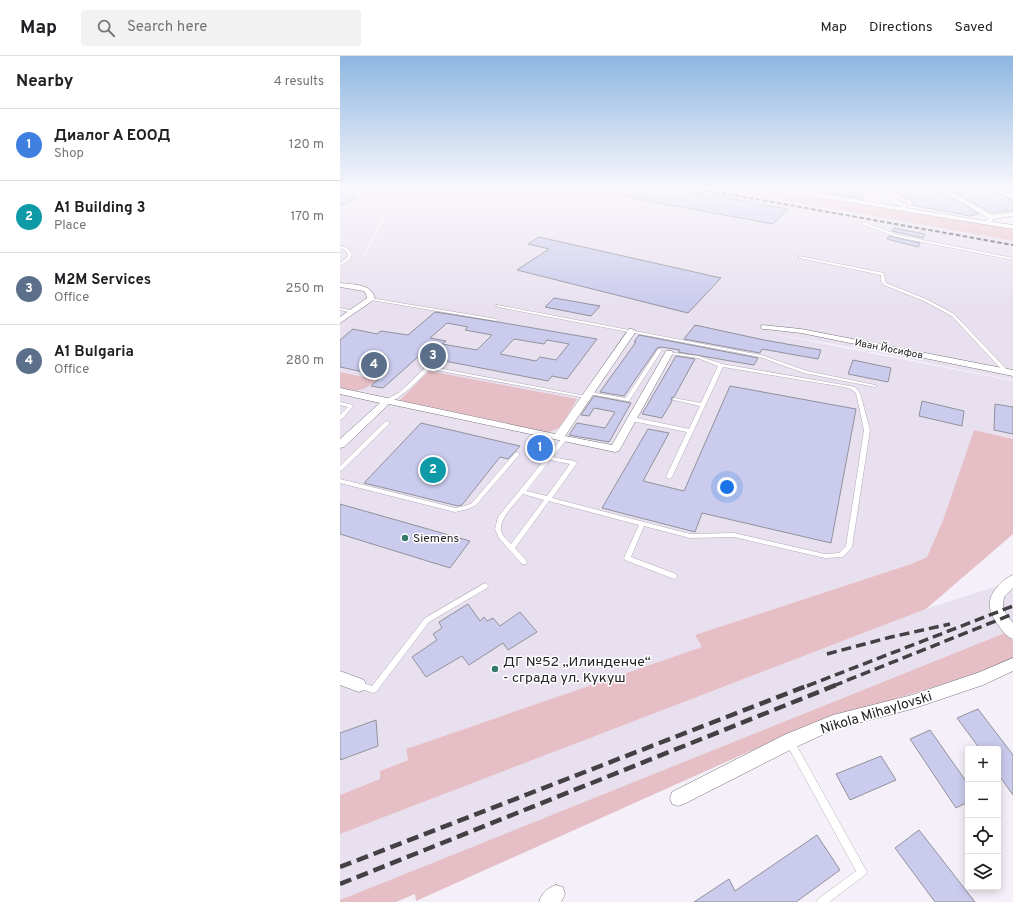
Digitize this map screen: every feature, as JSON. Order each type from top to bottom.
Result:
[{"type":"street","points":[[340,285],[366,289],[370,293],[371,299],[340,321]]},
{"type":"street","name":"Иван Йосифов","points":[[765,327],[800,331],[1009,372]]},
{"type":"street","points":[[561,438],[587,395],[632,331]]},
{"type":"street","points":[[340,391],[386,402],[615,449],[632,419],[665,352]]},
{"type":"street","points":[[340,445],[386,402]]},
{"type":"street","points":[[1013,580],[998,594],[996,603],[996,612],[1013,633]]},
{"type":"street","name":"Nikola Mihaylovski","points":[[678,798],[790,741],[833,722],[912,702],[983,678],[1013,664]]},
{"type":"street","points":[[340,678],[359,685]]},
{"type":"lane","points":[[875,227],[897,236],[1013,259]]},
{"type":"lane","points":[[340,247],[346,249],[350,254],[349,258],[340,265]]},
{"type":"lane","points":[[800,257],[883,274],[883,282],[885,284],[925,300],[953,315],[1009,372]]},
{"type":"lane","points":[[371,299],[497,320]]},
{"type":"lane","points":[[498,306],[761,356],[806,372],[875,386]]},
{"type":"lane","points":[[340,309],[353,312]]},
{"type":"lane","points":[[386,402],[402,393],[429,367],[587,395],[626,400],[665,352],[699,358],[721,365],[853,388],[858,394],[867,430],[849,547],[841,555],[825,556],[734,535],[690,536],[522,492]]},
{"type":"lane","points":[[669,477],[721,365]]},
{"type":"lane","points":[[674,399],[703,405]]},
{"type":"lane","points":[[340,403],[351,406],[340,418]]},
{"type":"lane","points":[[632,419],[690,432]]},
{"type":"lane","points":[[340,469],[387,423]]},
{"type":"lane","points":[[524,562],[502,538],[498,529],[500,519],[549,458],[561,438]]},
{"type":"lane","points":[[340,482],[455,510],[466,508],[474,504],[517,454]]},
{"type":"lane","points":[[512,548],[574,463],[549,458]]},
{"type":"lane","points":[[643,523],[627,558],[674,576]]},
{"type":"lane","points":[[359,685],[373,690],[427,620],[485,586]]},
{"type":"lane","points":[[790,741],[862,872],[820,902]]},
{"type":"shaded area","points":[[340,227],[377,227],[363,255],[365,256],[380,227],[938,227],[1013,241],[1013,380],[834,344],[773,334],[1013,381],[1013,439],[974,430],[943,520],[927,557],[911,564],[695,635],[703,647],[406,749],[408,760],[380,771],[381,779],[340,795]]},
{"type":"shaded area","points":[[938,227],[1013,227],[1013,241]]},
{"type":"shaded area","points":[[429,371],[577,399],[561,427],[547,433],[399,401]]},
{"type":"shaded area","points":[[340,372],[377,380],[368,387],[360,390],[340,388]]},
{"type":"shaded area","points":[[974,430],[1013,439],[1013,534],[926,609],[340,834],[340,795],[380,779],[380,771],[408,760],[406,749],[702,647],[695,635],[911,564],[927,557],[943,520]]},
{"type":"shaded area","points":[[1013,581],[1013,630],[340,900],[340,834],[926,609]]},
{"type":"shaded area","points":[[1005,633],[1013,641],[1013,657],[978,674],[901,697],[766,744],[416,901],[415,894],[396,902],[340,902],[340,900]]},
{"type":"building","points":[[894,228],[925,234],[923,238],[892,231]]},
{"type":"building","points":[[889,236],[920,243],[918,247],[887,239]]},
{"type":"building","points":[[539,237],[721,278],[688,313],[517,270],[549,249],[528,244]]},
{"type":"building","points":[[554,298],[600,306],[591,316],[545,307]]},
{"type":"building","points":[[435,312],[597,339],[567,379],[552,376],[548,381],[419,356],[383,388],[371,386],[382,376],[340,367],[340,340],[353,329],[377,334],[381,331],[408,335]],"holes":[[[447,323],[468,327],[465,330],[492,335],[477,350],[442,344],[446,341],[430,338]],[[514,339],[544,344],[547,340],[569,344],[556,360],[540,357],[536,361],[500,354]]]},
{"type":"building","points":[[695,325],[764,340],[821,350],[818,359],[762,349],[760,353],[684,339]]},
{"type":"building","points":[[639,335],[758,358],[754,365],[678,352],[680,350],[661,347],[657,348],[624,396],[600,392],[636,342],[634,342]]},
{"type":"building","points":[[676,356],[695,359],[674,397],[671,398],[672,401],[662,418],[642,414]]},
{"type":"building","points":[[853,360],[891,368],[888,382],[848,374]]},
{"type":"building","points":[[730,386],[856,409],[831,543],[702,513],[695,532],[602,508],[648,429],[669,433],[643,481],[684,491]]},
{"type":"building","points":[[594,396],[631,403],[609,442],[569,435],[577,423],[605,428],[615,412],[594,408],[589,416],[581,415]]},
{"type":"building","points":[[922,401],[964,411],[962,426],[919,416]]},
{"type":"building","points":[[995,404],[1013,407],[1013,434],[994,430]]},
{"type":"building","points":[[421,423],[520,446],[508,459],[500,457],[462,505],[458,506],[364,483]]},
{"type":"building","name":"Siemens","points":[[340,504],[470,541],[450,568],[340,534]]},
{"type":"building","points":[[468,604],[480,621],[484,617],[487,621],[493,618],[500,626],[520,612],[537,632],[508,650],[503,643],[469,665],[462,656],[426,677],[412,657],[437,640],[433,634],[442,628],[439,622]]},
{"type":"building","points":[[978,709],[1013,755],[1013,795],[1001,778],[1001,746],[978,746],[957,718]]},
{"type":"building","points":[[376,720],[378,746],[340,760],[340,733]]},
{"type":"building","points":[[930,730],[965,780],[965,804],[956,808],[910,739]]},
{"type":"building","points":[[881,756],[896,780],[850,800],[836,774]]},
{"type":"building","points":[[919,830],[975,902],[935,902],[895,848]]},
{"type":"building","points":[[817,835],[840,870],[796,902],[694,902],[729,879],[735,891]]},
{"type":"railway","points":[[915,227],[1013,245]]},
{"type":"railway","points":[[807,686],[1013,606]]},
{"type":"railway","points":[[833,686],[1013,614]]},
{"type":"railway","points":[[827,654],[891,637],[950,624]]},
{"type":"railway","points":[[340,867],[809,685]]},
{"type":"railway","points":[[340,884],[836,685]]},
{"type":"place","name":"M2M Services","points":[[433,356]]},
{"type":"place","name":"A1 Bulgaria","points":[[374,365]]},
{"type":"place","name":"Диалог А ЕООД","points":[[540,448]]},
{"type":"place","name":"A1 Building 3","points":[[433,470]]},
{"type":"place","name":"Siemens","points":[[405,538]]},
{"type":"place","name":"ДГ №52 „Илинденче“ - сграда ул. Кукуш","points":[[495,669]]}]
